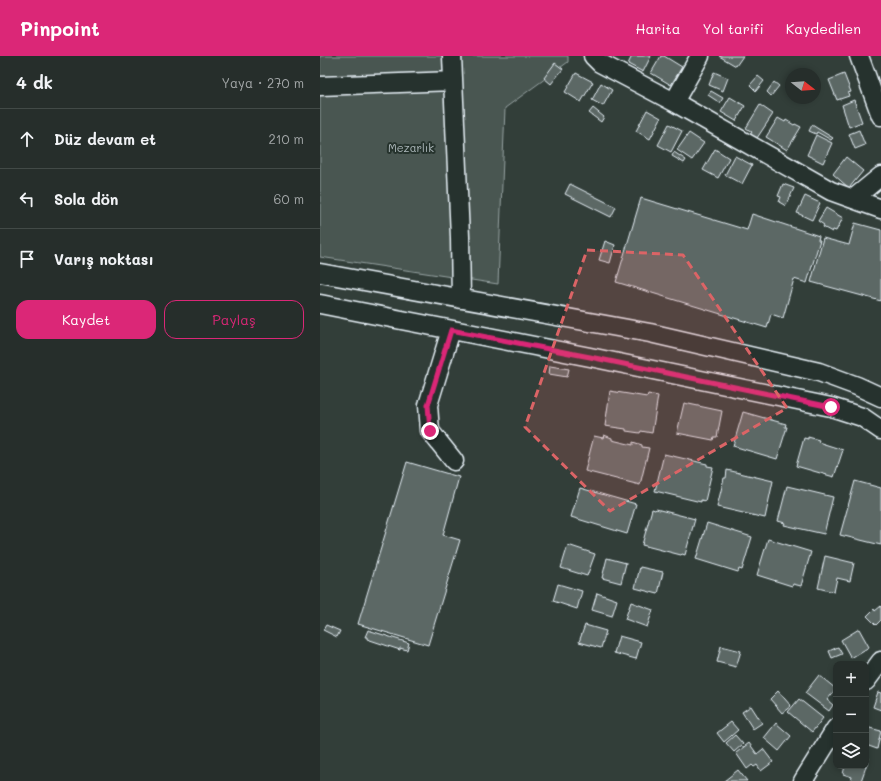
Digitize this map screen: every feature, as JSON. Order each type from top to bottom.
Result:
[{"type":"street","points":[[452,56],[460,237],[461,299]]},
{"type":"street","points":[[593,56],[600,63],[674,102],[831,191],[881,209]]},
{"type":"street","points":[[674,102],[700,56]]},
{"type":"street","points":[[859,56],[881,116]]},
{"type":"street","points":[[320,86],[453,81]]},
{"type":"street","points":[[853,198],[881,176]]},
{"type":"street","points":[[320,273],[650,333],[819,372],[857,386],[881,397]]},
{"type":"street","points":[[320,304],[590,357],[831,407],[862,417],[881,430]]},
{"type":"street","points":[[451,330],[428,405],[430,431],[454,461]]},
{"type":"street","points":[[869,677],[881,661]]},
{"type":"street","points":[[803,781],[833,733]]},
{"type":"highlighted area","points":[[587,250],[683,255],[787,408],[610,511],[525,427]]},
{"type":"green space","name":"Mezarlık","points":[[320,56],[568,56],[568,62],[505,108],[498,284],[320,257]]},
{"type":"building","points":[[632,56],[651,56],[643,72],[628,64]]},
{"type":"building","points":[[661,56],[664,56],[682,67],[671,85],[651,73]]},
{"type":"building","points":[[719,56],[743,56],[736,66]]},
{"type":"building","points":[[555,63],[563,69],[551,84],[544,78]]},
{"type":"building","points":[[714,72],[728,78],[723,91],[709,85]]},
{"type":"building","points":[[576,73],[593,82],[581,102],[565,92]]},
{"type":"building","points":[[844,74],[851,92],[848,93],[849,96],[837,100],[829,80]]},
{"type":"building","points":[[758,76],[764,81],[756,91],[750,85]]},
{"type":"building","points":[[774,82],[779,86],[771,96],[767,92]]},
{"type":"building","points":[[601,83],[612,90],[603,106],[592,100]]},
{"type":"building","points":[[711,91],[723,98],[720,103],[708,95]]},
{"type":"building","points":[[730,97],[745,106],[736,121],[721,112]]},
{"type":"building","points":[[854,100],[862,122],[849,127],[842,105]]},
{"type":"building","points":[[760,105],[773,114],[757,138],[755,137],[751,142],[747,139],[752,132],[746,128]]},
{"type":"building","points":[[593,108],[604,117],[601,122],[589,113]]},
{"type":"building","points":[[647,110],[661,118],[650,139],[636,131]]},
{"type":"building","points":[[778,118],[801,127],[787,150],[766,137]]},
{"type":"building","points":[[669,124],[682,131],[671,152],[658,145]]},
{"type":"building","points":[[812,125],[833,138],[831,140],[817,132],[816,134],[809,131]]},
{"type":"building","points":[[859,130],[865,145],[855,149],[849,134]]},
{"type":"building","points":[[689,133],[704,143],[692,160],[677,150]]},
{"type":"building","points":[[816,135],[832,143],[823,163],[807,155]]},
{"type":"building","points":[[715,149],[729,158],[718,178],[703,170]]},
{"type":"building","points":[[674,152],[686,160],[684,163],[672,156]]},
{"type":"building","points":[[735,156],[752,165],[742,184],[725,175]]},
{"type":"building","points":[[846,157],[863,171],[849,188],[833,174]]},
{"type":"building","points":[[570,184],[616,207],[611,217],[565,194]]},
{"type":"building","points":[[783,184],[794,188],[786,206],[779,202],[781,197],[778,196]]},
{"type":"building","points":[[805,196],[820,203],[812,220],[797,213]]},
{"type":"building","points":[[641,198],[747,230],[752,214],[819,236],[818,240],[820,240],[807,283],[794,279],[783,318],[771,314],[767,328],[616,282]]},
{"type":"building","points":[[826,208],[843,218],[836,231],[833,230],[832,232],[823,227],[824,225],[818,221]]},
{"type":"building","points":[[855,223],[881,230],[881,301],[811,282],[823,238],[849,245]]},
{"type":"building","points":[[605,241],[615,245],[610,263],[599,260]]},
{"type":"building","points":[[550,366],[569,369],[567,377],[549,374]]},
{"type":"building","points":[[610,391],[647,397],[648,394],[658,396],[652,433],[626,431],[626,429],[605,426]]},
{"type":"building","points":[[684,403],[722,411],[717,437],[714,437],[713,440],[677,433]]},
{"type":"building","points":[[743,412],[786,424],[785,427],[787,427],[777,459],[733,446]]},
{"type":"building","points":[[604,435],[612,438],[612,440],[633,445],[633,442],[642,445],[642,447],[649,448],[640,485],[585,471],[594,436],[603,438]]},
{"type":"building","points":[[808,437],[819,440],[818,442],[843,450],[834,477],[796,466],[804,438],[808,439]]},
{"type":"building","points":[[664,454],[707,464],[707,466],[713,467],[705,501],[701,500],[701,502],[655,491]]},
{"type":"building","points":[[407,462],[459,477],[443,535],[460,540],[428,645],[358,624]]},
{"type":"building","points":[[727,470],[773,481],[765,518],[717,507]]},
{"type":"building","points":[[855,481],[881,488],[881,545],[840,535]]},
{"type":"building","points":[[787,486],[833,497],[824,534],[784,525],[785,523],[778,521]]},
{"type":"building","points":[[580,488],[636,504],[627,534],[571,517]]},
{"type":"building","points":[[652,509],[695,519],[685,555],[642,545]]},
{"type":"building","points":[[707,523],[752,537],[742,570],[739,569],[738,572],[696,559]]},
{"type":"building","points":[[768,539],[811,552],[801,586],[793,584],[792,586],[757,575]]},
{"type":"building","points":[[568,545],[595,554],[587,576],[561,568]]},
{"type":"building","points":[[825,556],[854,563],[850,581],[837,578],[834,592],[818,588]]},
{"type":"building","points":[[607,558],[626,563],[621,583],[602,578]]},
{"type":"building","points":[[640,567],[663,572],[658,594],[635,588]]},
{"type":"building","points":[[558,584],[582,591],[577,609],[553,601]]},
{"type":"building","points":[[597,593],[617,600],[612,616],[592,610]]},
{"type":"building","points":[[631,602],[653,610],[647,627],[625,619]]},
{"type":"building","points":[[881,606],[881,620],[876,625],[867,616],[874,609],[875,611]]},
{"type":"building","points":[[326,625],[340,631],[337,637],[323,630]]},
{"type":"building","points":[[585,625],[606,631],[601,648],[579,642]]},
{"type":"building","points":[[859,629],[869,647],[851,658],[841,640]]},
{"type":"building","points":[[368,630],[409,643],[407,650],[400,648],[400,650],[367,639],[367,637],[365,637]]},
{"type":"building","points":[[619,636],[641,642],[636,659],[614,653]]},
{"type":"building","points":[[721,646],[741,651],[736,667],[717,662]]},
{"type":"building","points":[[838,647],[842,654],[832,658],[829,651]]},
{"type":"building","points":[[819,675],[833,687],[833,693],[827,700],[833,705],[829,711],[805,693]]},
{"type":"building","points":[[778,691],[791,706],[782,713],[770,699]]},
{"type":"building","points":[[878,692],[881,693],[881,710],[873,707]]},
{"type":"building","points":[[799,699],[823,718],[812,732],[788,712]]},
{"type":"building","points":[[751,706],[762,723],[753,729],[742,712]]},
{"type":"building","points":[[731,722],[738,730],[724,742],[717,733]]},
{"type":"building","points":[[776,723],[791,736],[779,751],[764,738]]},
{"type":"building","points":[[869,728],[881,731],[877,749],[869,746]]},
{"type":"building","points":[[735,735],[743,744],[734,752],[726,743]]},
{"type":"building","points":[[749,743],[757,754],[763,749],[773,762],[761,771],[757,765],[754,767],[752,765],[747,769],[736,753]]},
{"type":"building","points":[[844,769],[865,769],[861,781],[851,781],[852,777],[843,774]]},
{"type":"building","points":[[738,770],[747,781],[724,781]]},
{"type":"route","points":[[430,431],[428,405],[451,330],[710,381],[831,407]]}]
